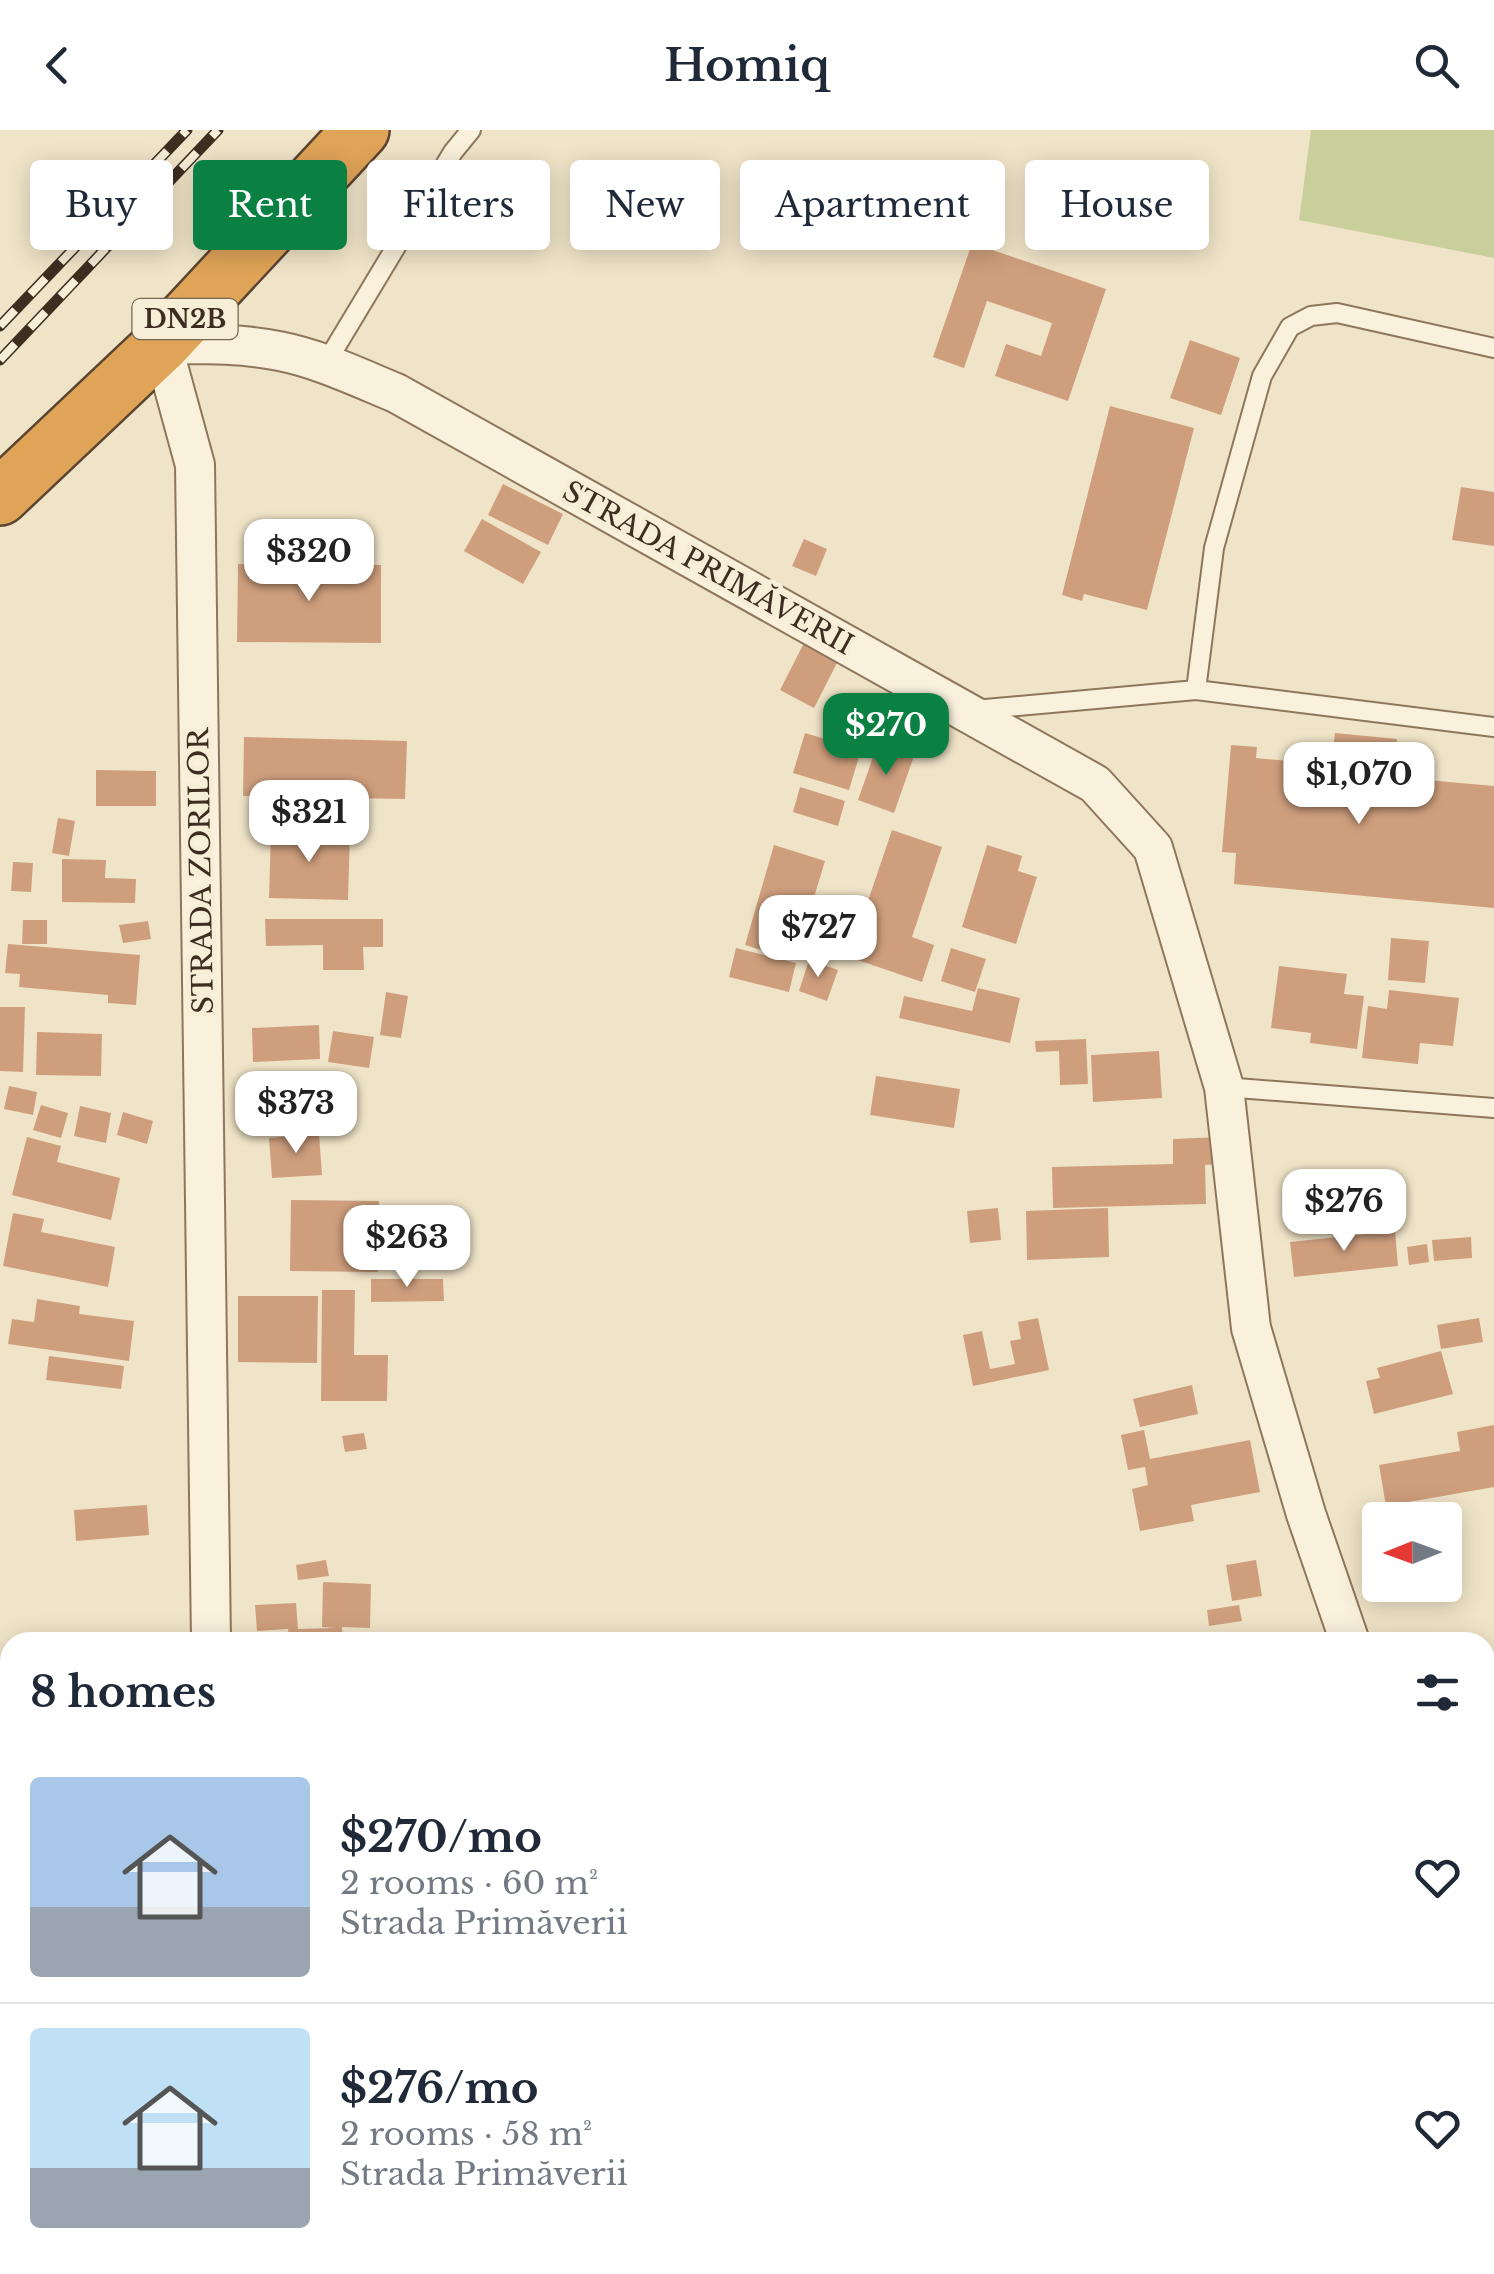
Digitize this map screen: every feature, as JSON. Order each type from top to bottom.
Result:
[{"type":"highway","name":"DN2B","points":[[0,497],[162,344],[361,130]]},
{"type":"street","name":"STRADA PRIMĂVERII","points":[[162,344],[233,344],[278,351],[326,363],[396,393],[1095,784],[1153,848],[1224,1088],[1251,1328],[1306,1514],[1347,1632]]},
{"type":"street","name":"STRADA ZORILOR","points":[[162,344],[195,465],[211,1632]]},
{"type":"lane","points":[[326,363],[453,152],[471,130]]},
{"type":"lane","points":[[1196,690],[1214,548],[1262,376],[1290,327],[1311,316],[1337,312],[1494,348]]},
{"type":"lane","points":[[964,711],[1196,690],[1494,727]]},
{"type":"lane","points":[[1224,1088],[1494,1108]]},
{"type":"green space","points":[[1311,130],[1494,130],[1494,258],[1299,220]]},
{"type":"building","points":[[970,250],[992,250],[1106,289],[1068,401],[995,376],[1006,344],[1041,356],[1052,323],[987,301],[964,368],[933,357]]},
{"type":"building","points":[[1190,340],[1240,358],[1221,415],[1170,398]]},
{"type":"building","points":[[1110,406],[1194,428],[1147,610],[1084,594],[1082,601],[1062,595]]},
{"type":"building","points":[[503,484],[563,514],[548,545],[488,515]]},
{"type":"building","points":[[1461,487],[1494,492],[1494,546],[1452,540]]},
{"type":"building","points":[[482,519],[541,552],[523,584],[464,551]]},
{"type":"building","points":[[804,539],[827,549],[816,576],[792,566]]},
{"type":"building","points":[[238,564],[381,565],[381,643],[237,642]]},
{"type":"building","points":[[804,643],[838,661],[814,708],[780,690]]},
{"type":"building","points":[[889,709],[925,722],[913,753],[878,740]]},
{"type":"building","points":[[805,733],[861,750],[849,790],[793,773]]},
{"type":"building","points":[[1335,733],[1397,739],[1393,777],[1494,786],[1494,908],[1234,884],[1236,853],[1222,852],[1231,745],[1257,747],[1256,758],[1331,765]]},
{"type":"building","points":[[244,737],[407,741],[405,799],[243,796]]},
{"type":"building","points":[[878,743],[914,756],[894,813],[858,800]]},
{"type":"building","points":[[96,770],[156,771],[156,806],[96,806]]},
{"type":"building","points":[[800,787],[845,801],[838,826],[793,812]]},
{"type":"building","points":[[58,818],[75,821],[69,856],[52,853]]},
{"type":"building","points":[[271,829],[350,832],[348,900],[269,898]]},
{"type":"building","points":[[892,830],[942,847],[912,937],[934,945],[922,982],[849,957]]},
{"type":"building","points":[[774,845],[825,861],[795,960],[745,945]]},
{"type":"building","points":[[987,845],[1022,856],[1018,871],[1037,877],[1016,944],[962,927]]},
{"type":"building","points":[[62,859],[106,860],[105,878],[136,879],[135,903],[62,902]]},
{"type":"building","points":[[13,862],[33,863],[31,892],[11,891]]},
{"type":"building","points":[[265,919],[383,919],[383,947],[363,947],[364,970],[323,970],[323,945],[266,946]]},
{"type":"building","points":[[23,920],[47,920],[47,944],[22,944]]},
{"type":"building","points":[[148,921],[151,939],[123,943],[119,925]]},
{"type":"building","points":[[1391,938],[1429,941],[1425,983],[1388,980]]},
{"type":"building","points":[[8,944],[140,955],[136,1005],[108,1003],[108,995],[19,987],[20,974],[5,973]]},
{"type":"building","points":[[736,948],[796,963],[789,992],[729,977]]},
{"type":"building","points":[[951,948],[986,959],[975,992],[941,981]]},
{"type":"building","points":[[809,960],[838,970],[827,1001],[799,991]]},
{"type":"building","points":[[1279,966],[1347,974],[1344,994],[1364,996],[1357,1049],[1310,1043],[1311,1033],[1271,1028]]},
{"type":"building","points":[[978,988],[1020,998],[1010,1043],[899,1018],[904,996],[972,1011]]},
{"type":"building","points":[[1389,990],[1459,998],[1453,1046],[1420,1043],[1418,1064],[1362,1058],[1368,1006],[1387,1009]]},
{"type":"building","points":[[386,992],[408,996],[401,1038],[380,1035]]},
{"type":"building","points":[[0,1007],[25,1007],[23,1072],[0,1071]]},
{"type":"building","points":[[319,1025],[320,1059],[253,1062],[252,1028]]},
{"type":"building","points":[[333,1031],[374,1037],[369,1068],[328,1062]]},
{"type":"building","points":[[37,1032],[102,1034],[101,1076],[36,1075]]},
{"type":"building","points":[[1086,1039],[1088,1084],[1060,1085],[1059,1051],[1036,1052],[1035,1041]]},
{"type":"building","points":[[1159,1051],[1162,1098],[1093,1102],[1091,1055]]},
{"type":"building","points":[[876,1076],[960,1089],[954,1128],[870,1115]]},
{"type":"building","points":[[9,1086],[37,1092],[33,1115],[4,1109]]},
{"type":"building","points":[[41,1105],[68,1113],[61,1138],[33,1130]]},
{"type":"building","points":[[80,1106],[111,1113],[106,1143],[74,1136]]},
{"type":"building","points":[[123,1112],[153,1121],[147,1144],[117,1135]]},
{"type":"building","points":[[319,1134],[322,1175],[272,1178],[269,1138]]},
{"type":"building","points":[[27,1137],[61,1146],[57,1162],[120,1178],[111,1220],[12,1195]]},
{"type":"building","points":[[1220,1137],[1221,1164],[1205,1165],[1206,1204],[1053,1208],[1052,1167],[1173,1164],[1173,1139]]},
{"type":"building","points":[[291,1200],[379,1201],[378,1272],[290,1271]]},
{"type":"building","points":[[998,1208],[1001,1240],[970,1243],[967,1211]]},
{"type":"building","points":[[1108,1208],[1109,1257],[1027,1260],[1026,1211]]},
{"type":"building","points":[[13,1213],[44,1219],[41,1232],[115,1247],[108,1287],[3,1266]]},
{"type":"building","points":[[1395,1231],[1398,1266],[1294,1277],[1290,1242]]},
{"type":"building","points":[[1471,1237],[1472,1258],[1434,1261],[1432,1240]]},
{"type":"building","points":[[1427,1244],[1429,1262],[1409,1265],[1407,1247]]},
{"type":"building","points":[[371,1279],[443,1279],[444,1301],[371,1302]]},
{"type":"building","points":[[322,1290],[355,1290],[354,1355],[388,1355],[387,1401],[321,1401]]},
{"type":"building","points":[[238,1296],[318,1296],[317,1363],[238,1362]]},
{"type":"building","points":[[37,1299],[80,1306],[79,1314],[134,1321],[129,1361],[8,1344],[12,1319],[34,1322]]},
{"type":"building","points":[[1038,1318],[1049,1370],[973,1386],[963,1335],[982,1331],[990,1369],[1015,1364],[1010,1341],[1021,1339],[1018,1322]]},
{"type":"building","points":[[1479,1318],[1483,1342],[1441,1349],[1437,1325]]},
{"type":"building","points":[[1441,1351],[1453,1394],[1374,1414],[1366,1381],[1380,1378],[1377,1368]]},
{"type":"building","points":[[49,1356],[124,1366],[121,1389],[46,1380]]},
{"type":"building","points":[[1192,1385],[1198,1414],[1140,1427],[1133,1399]]},
{"type":"building","points":[[1494,1425],[1494,1487],[1409,1502],[1385,1502],[1379,1465],[1460,1451],[1457,1432]]},
{"type":"building","points":[[1144,1430],[1150,1459],[1250,1440],[1260,1492],[1191,1505],[1194,1521],[1140,1531],[1132,1489],[1148,1485],[1145,1467],[1128,1470],[1121,1435]]},
{"type":"building","points":[[364,1433],[367,1449],[345,1452],[342,1436]]},
{"type":"building","points":[[147,1505],[149,1535],[76,1541],[74,1510]]},
{"type":"building","points":[[326,1560],[329,1576],[298,1580],[296,1565]]},
{"type":"building","points":[[1256,1560],[1262,1596],[1232,1601],[1226,1565]]},
{"type":"building","points":[[323,1582],[371,1584],[370,1628],[342,1627],[342,1632],[257,1631],[255,1605],[296,1603],[298,1629],[335,1628],[322,1627]]},
{"type":"building","points":[[1239,1605],[1242,1621],[1209,1626],[1207,1610]]},
{"type":"railway","points":[[0,326],[187,130]]},
{"type":"railway","points":[[0,360],[218,130]]}]
